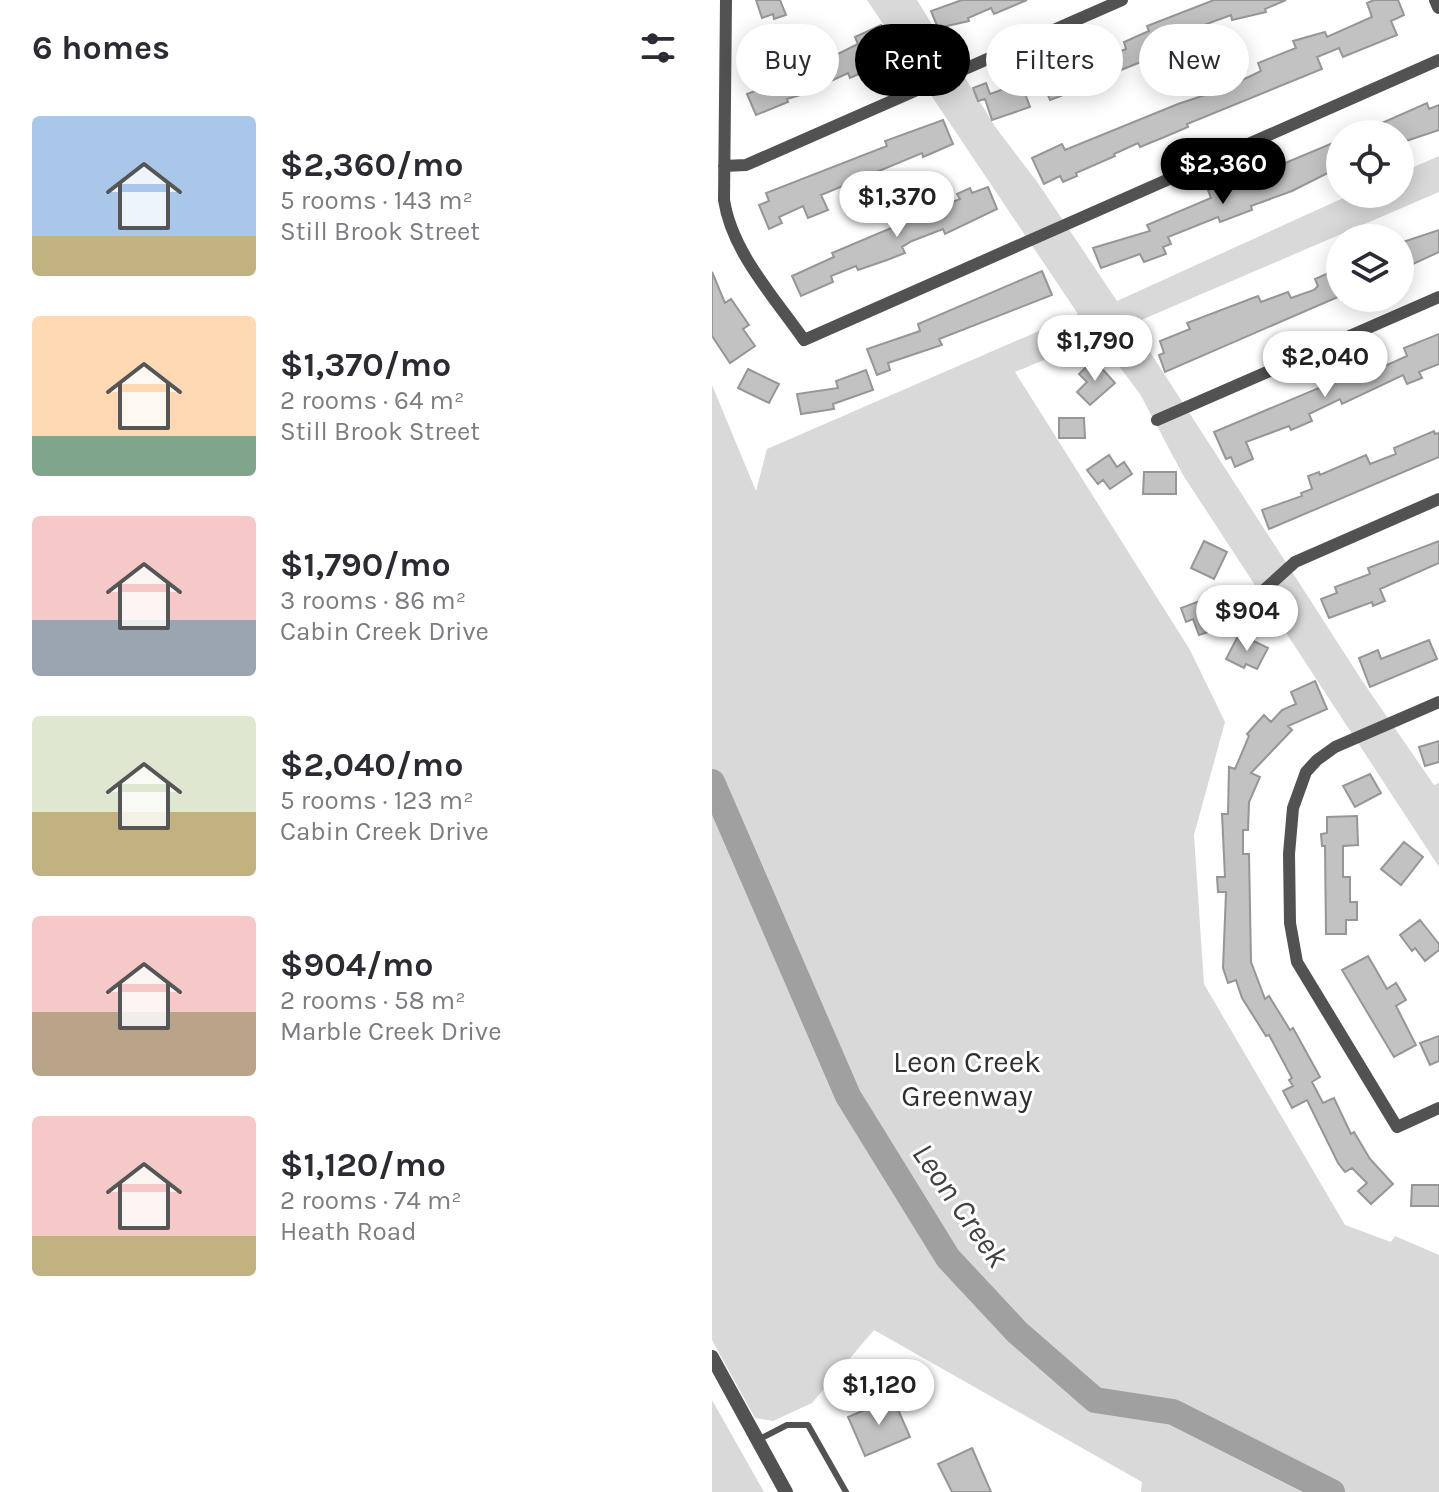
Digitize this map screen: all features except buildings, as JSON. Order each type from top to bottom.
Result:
[{"type":"street","points":[[726,0],[724,200],[734,236],[804,340],[1439,60]]},
{"type":"street","points":[[724,166],[746,165],[1122,0]]},
{"type":"street","points":[[1436,0],[1439,7]]},
{"type":"street","points":[[1157,420],[1439,297]]},
{"type":"street","points":[[1263,591],[1295,562],[1439,499]]},
{"type":"street","points":[[1439,702],[1335,747],[1306,772],[1293,808],[1289,854],[1290,923],[1297,962],[1397,1127],[1439,1108]]},
{"type":"street","points":[[712,1357],[786,1492]]},
{"type":"lane","points":[[758,1440],[787,1425],[808,1425],[846,1492]]},
{"type":"green space","name":"Leon Creek Greenway","points":[[867,0],[917,0],[932,24],[883,24]]},
{"type":"green space","name":"Leon Creek Greenway","points":[[970,86],[1117,301],[1326,206],[1402,208],[1365,224],[1326,224],[1326,241],[1132,324],[1363,682],[1434,785],[1439,783],[1439,867],[1183,475],[1140,394],[1098,338],[1015,372],[1190,650],[1225,722],[1194,835],[1204,984],[1345,1225],[1391,1242],[1395,1236],[1439,1255],[1439,1492],[1141,1492],[1142,1482],[874,1330],[812,1403],[773,1421],[755,1418],[712,1340],[712,385],[756,491],[767,449],[1078,314],[932,96],[970,96]]},
{"type":"green space","name":"Leon Creek Greenway","points":[[1439,156],[1439,192],[1414,203],[1414,167]]},
{"type":"green space","points":[[712,1400],[764,1492],[712,1492]]},
{"type":"waterway","name":"Leon Creek","points":[[712,782],[848,1096],[948,1258],[1017,1332],[1095,1400],[1173,1412],[1332,1492]]}]
